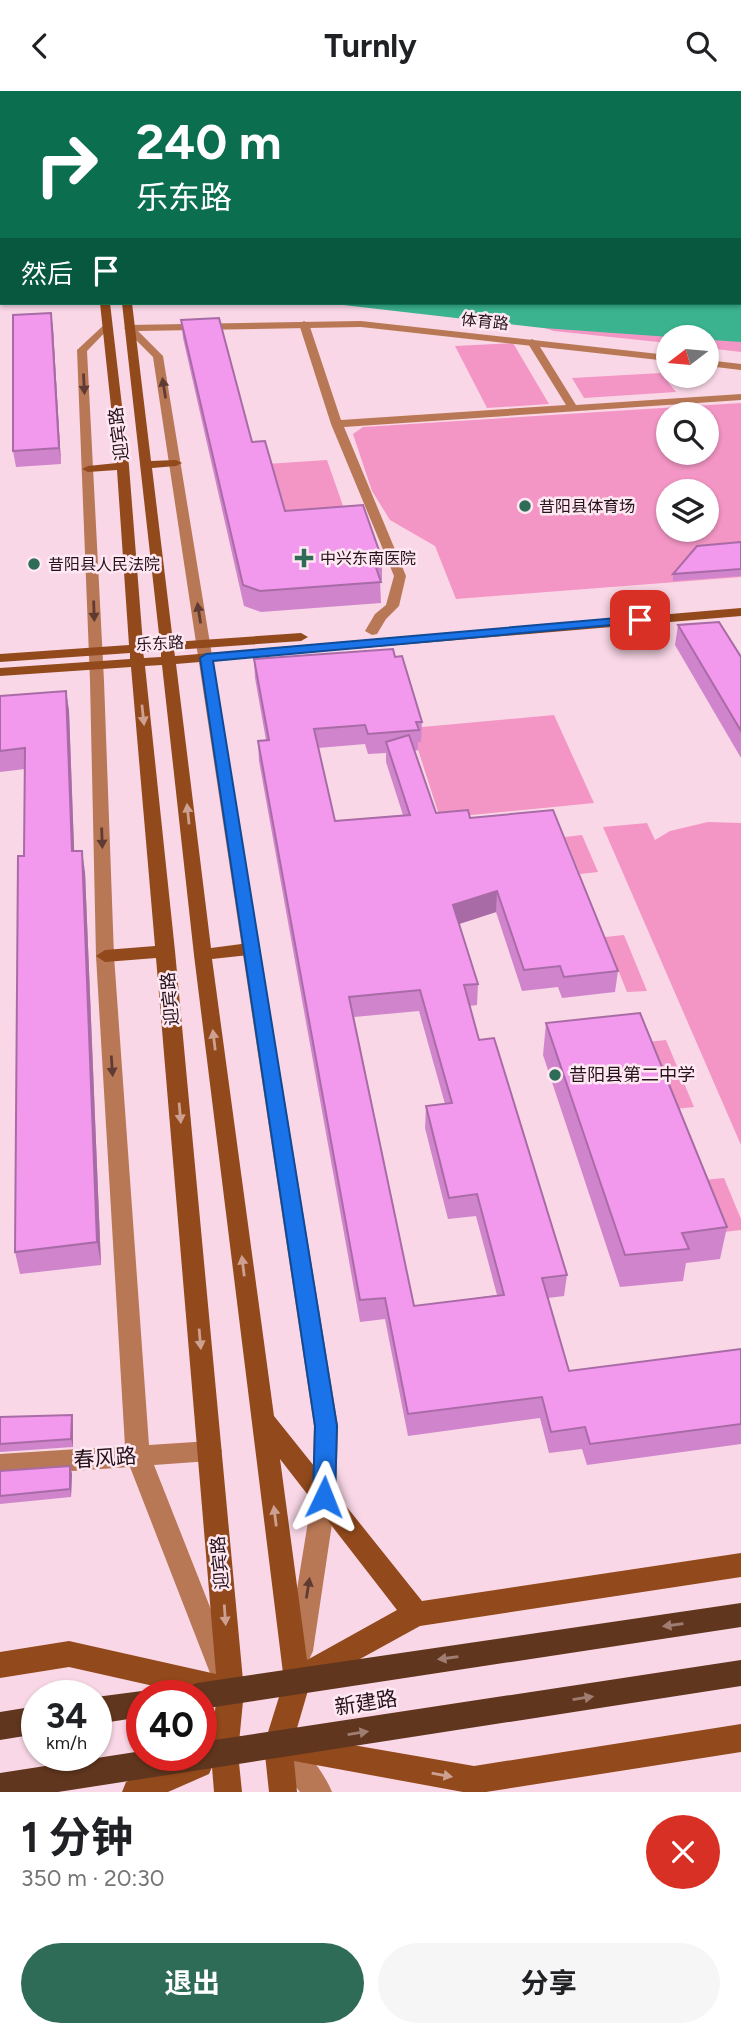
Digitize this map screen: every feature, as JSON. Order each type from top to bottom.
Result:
[{"type":"main road","name":"迎宾路","points":[[128,306],[203,955],[296,1681]]},
{"type":"main road","name":"迎宾路","points":[[105,312],[123,467],[137,654],[166,951],[230,1691],[224,1753],[228,1792]]},
{"type":"main road","points":[[148,465],[176,463]]},
{"type":"main road","points":[[88,469],[123,467]]},
{"type":"main road","name":"乐东路","points":[[205,651],[372,631],[741,601]]},
{"type":"main road","name":"乐东路","points":[[0,657],[96,657],[205,651],[741,612]]},
{"type":"main road","name":"乐东路","points":[[0,672],[96,657]]},
{"type":"main road","points":[[203,955],[249,949]]},
{"type":"main road","points":[[105,956],[166,951]]},
{"type":"main road","points":[[263,1419],[416,1614]]},
{"type":"main road","points":[[284,1792],[278,1745],[296,1681],[416,1614],[741,1565]]},
{"type":"main road","name":"新建路","points":[[217,1693],[741,1615]]},
{"type":"main road","points":[[0,1665],[69,1654],[230,1691]]},
{"type":"main road","name":"新建路","points":[[0,1787],[741,1674]]},
{"type":"main road","points":[[0,1726],[21,1723]]},
{"type":"main road","points":[[278,1745],[474,1780],[741,1738]]},
{"type":"main road","points":[[136,1792],[224,1753]]},
{"type":"street","points":[[105,312],[82,350],[96,657],[105,956],[138,1456],[230,1691]]},
{"type":"street","points":[[304,324],[337,423],[400,576],[392,606],[380,617],[372,631]]},
{"type":"street","name":"体育路","points":[[129,328],[361,324],[656,357]]},
{"type":"street","points":[[129,328],[158,356],[326,1426],[324,1497],[307,1594],[296,1681]]},
{"type":"street","points":[[532,342],[573,408]]},
{"type":"street","points":[[719,364],[741,367]]},
{"type":"street","points":[[337,423],[741,397]]},
{"type":"street","name":"春风路","points":[[0,1465],[210,1451]]},
{"type":"street","points":[[278,1745],[318,1792]]},
{"type":"street","points":[[220,1792],[224,1753]]},
{"type":"shaded area","points":[[343,305],[741,305],[741,342],[719,340],[719,325],[656,325],[656,336],[543,328]]},
{"type":"shaded area","points":[[564,325],[656,332],[656,342],[554,331],[538,326]]},
{"type":"shaded area","points":[[719,336],[741,338],[741,352],[719,349]]},
{"type":"shaded area","points":[[513,343],[549,404],[487,408],[455,346]]},
{"type":"shaded area","points":[[656,373],[656,389],[674,389],[676,392],[584,398],[572,378]]},
{"type":"shaded area","name":"昔阳县体育场","points":[[741,403],[741,577],[456,599],[435,546],[390,520],[372,491],[353,434],[363,427],[656,408],[656,465],[719,465],[719,404]]},
{"type":"shaded area","points":[[327,460],[350,526],[285,531],[266,464]]},
{"type":"shaded area","points":[[554,715],[594,803],[440,818],[411,728]]},
{"type":"shaded area","points":[[708,822],[741,823],[741,1145],[603,827],[647,823],[655,840],[670,831]]},
{"type":"shaded area","points":[[582,835],[598,872],[580,874],[565,837]]},
{"type":"shaded area","points":[[624,935],[647,991],[627,992],[605,937]]},
{"type":"shaded area","points":[[666,1040],[694,1107],[675,1109],[648,1042]]},
{"type":"shaded area","points":[[724,1178],[741,1219],[741,1230],[724,1232],[704,1180]]},
{"type":"building","points":[[51,313],[59,448],[13,451],[13,315]]},
{"type":"building","points":[[219,318],[252,442],[265,441],[285,511],[363,505],[382,559],[373,559],[381,582],[260,591],[243,585],[181,320]]},
{"type":"building","points":[[741,542],[741,569],[673,574],[697,546]]},
{"type":"building","points":[[719,622],[741,657],[741,731],[678,625]]},
{"type":"building","points":[[393,649],[395,657],[402,656],[422,722],[416,722],[419,730],[368,734],[365,725],[314,729],[335,821],[410,815],[386,742],[409,735],[436,813],[468,810],[470,818],[553,810],[618,971],[564,977],[560,966],[524,970],[497,891],[453,905],[478,984],[464,985],[479,1040],[494,1038],[567,1275],[542,1278],[569,1371],[741,1349],[741,1424],[590,1444],[585,1427],[551,1432],[542,1397],[408,1414],[385,1298],[360,1300],[258,741],[269,740],[254,659]],"holes":[[[420,990],[452,1103],[426,1106],[449,1198],[477,1194],[504,1295],[414,1306],[349,997]]]},
{"type":"building","points":[[66,691],[72,851],[82,851],[97,1242],[15,1252],[18,856],[24,856],[25,748],[0,751],[0,696]]},
{"type":"building","points":[[640,1013],[727,1227],[682,1233],[689,1249],[625,1255],[546,1023]]},
{"type":"building","points":[[72,1415],[71,1439],[0,1444],[0,1417]]},
{"type":"building","points":[[70,1466],[70,1489],[0,1496],[0,1471]]},
{"type":"place","name":"昔阳县体育场","points":[[525,506]]},
{"type":"place","name":"中兴东南医院","points":[[304,558]]},
{"type":"place","name":"昔阳县人民法院","points":[[34,564]]},
{"type":"place","name":"昔阳县第二中学","points":[[555,1075]]},
{"type":"route","points":[[324,1497],[326,1426],[249,949],[206,658],[640,620]]}]
